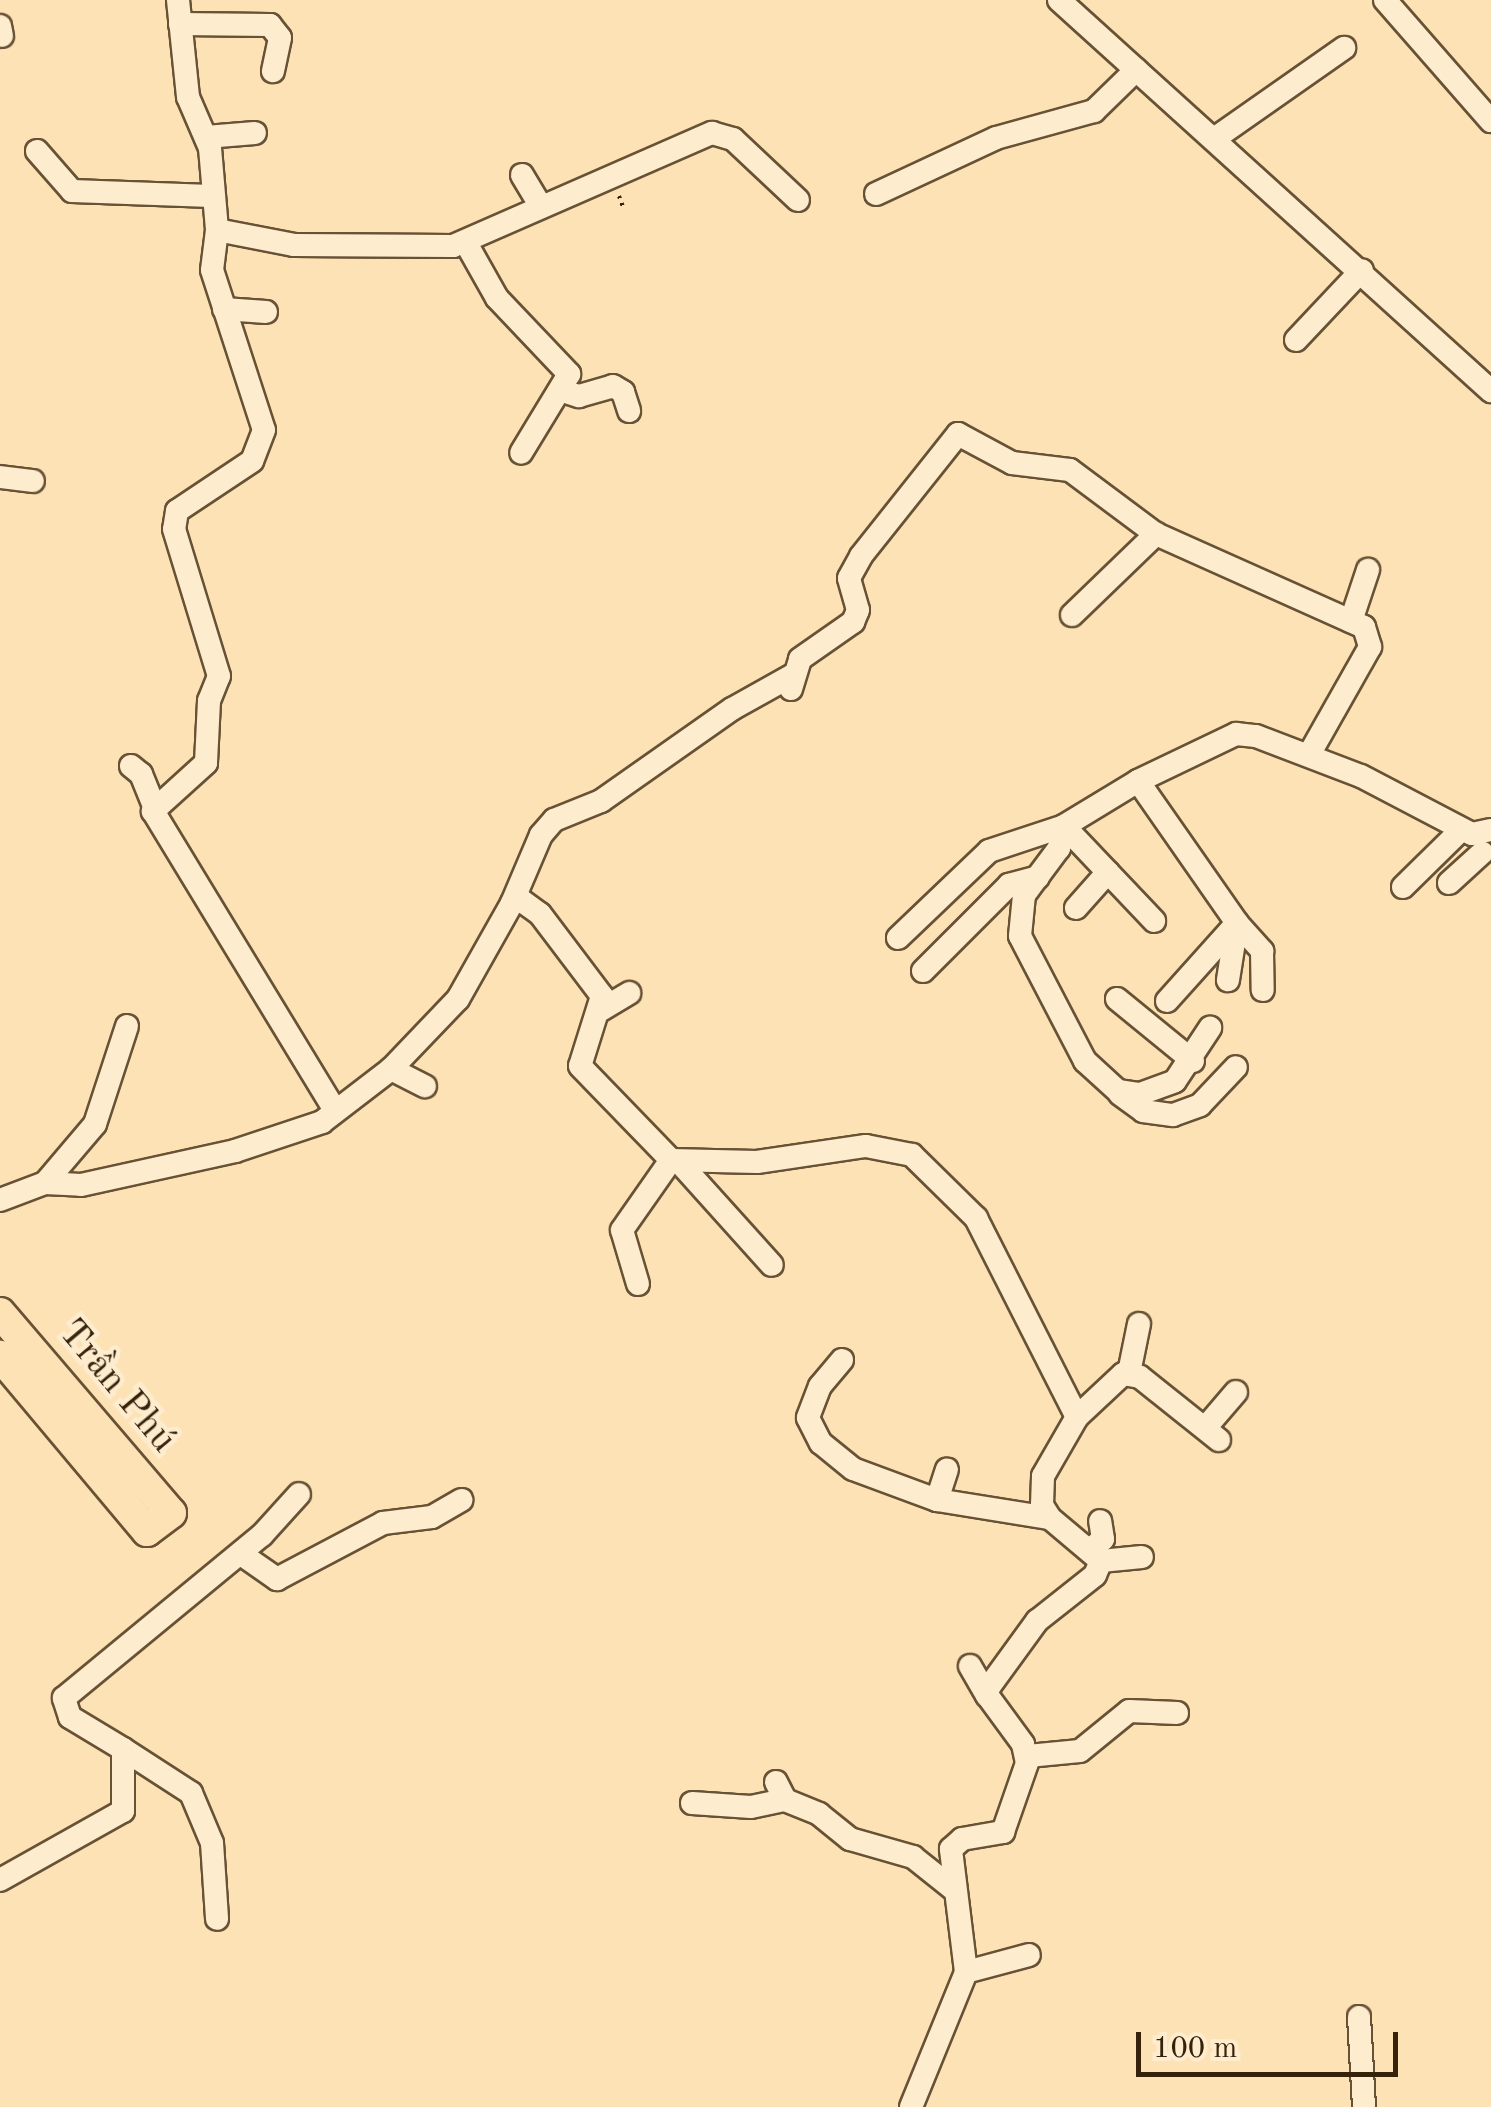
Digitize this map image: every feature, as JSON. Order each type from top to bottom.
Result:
[{"type":"main road","name":"Trần Phú","points":[[0,1313],[158,1522],[0,1356]]},
{"type":"street","points":[[1059,0],[1491,390]]},
{"type":"street","points":[[1385,0],[1491,121]]},
{"type":"street","points":[[154,808],[206,763],[209,701],[218,676],[174,530],[177,511],[252,461],[264,430],[210,261],[217,230],[206,137],[188,98],[179,12],[270,25],[280,38],[274,71]]},
{"type":"street","points":[[1214,140],[1344,48]]},
{"type":"street","points":[[876,194],[996,138],[1094,112],[1136,70]]},
{"type":"street","points":[[206,137],[256,133]]},
{"type":"street","points":[[217,230],[294,245],[388,249],[466,243],[712,133],[733,139],[798,200]]},
{"type":"street","points":[[37,151],[72,192],[211,196]]},
{"type":"street","points":[[522,175],[541,207]]},
{"type":"street","points":[[466,243],[497,298],[567,369],[560,390],[521,454]]},
{"type":"street","points":[[1296,340],[1362,270]]},
{"type":"street","points":[[224,308],[266,312]]},
{"type":"street","points":[[560,390],[579,396],[614,386],[623,392],[629,411]]},
{"type":"street","points":[[0,1200],[45,1183],[81,1184],[290,1136],[335,1110],[391,1069],[465,988],[512,904],[541,835],[554,820],[632,781],[732,709],[793,682],[800,660],[852,622],[858,610],[849,578],[861,556],[958,434],[1012,464],[1070,470],[1156,534],[1351,620],[1369,633],[1370,647],[1309,755]]},
{"type":"street","points":[[0,477],[33,482]]},
{"type":"street","points":[[1072,615],[1156,534]]},
{"type":"street","points":[[1351,620],[1368,570]]},
{"type":"street","points":[[898,938],[989,851],[1064,826],[1138,780],[1236,734],[1309,755],[1482,843]]},
{"type":"street","points":[[131,766],[141,774],[154,808],[335,1110]]},
{"type":"street","points":[[1138,780],[1262,951],[1263,990]]},
{"type":"street","points":[[1064,826],[1154,921]]},
{"type":"street","points":[[1064,826],[1059,848],[1019,912],[1024,952],[1085,1061],[1143,1111],[1172,1115],[1200,1105],[1236,1066]]},
{"type":"street","points":[[1448,883],[1482,843]]},
{"type":"street","points":[[1404,887],[1482,843]]},
{"type":"street","points":[[1076,908],[1108,872]]},
{"type":"street","points":[[922,971],[1009,885],[1038,877]]},
{"type":"street","points":[[512,904],[522,901],[540,914],[599,990],[601,1010]]},
{"type":"street","points":[[1228,980],[1238,923]]},
{"type":"street","points":[[1168,1001],[1238,923]]},
{"type":"street","points":[[629,993],[601,1010],[582,1044],[580,1066],[772,1265]]},
{"type":"street","points":[[1117,998],[1193,1061]]},
{"type":"street","points":[[45,1183],[95,1124],[127,1026]]},
{"type":"street","points":[[1118,1091],[1158,1089],[1193,1061],[1210,1028]]},
{"type":"street","points":[[391,1069],[425,1086]]},
{"type":"street","points":[[676,1162],[757,1162],[866,1146],[912,1155],[976,1218],[1077,1418]]},
{"type":"street","points":[[638,1284],[622,1230],[676,1162]]},
{"type":"street","points":[[1050,1518],[1040,1485],[1077,1418],[1129,1373],[1138,1324]]},
{"type":"street","points":[[842,1360],[813,1400],[810,1430],[853,1468],[937,1500],[1050,1518],[1096,1554],[1142,1557]]},
{"type":"street","points":[[1129,1373],[1212,1433],[1236,1392]]},
{"type":"street","points":[[937,1500],[946,1470]]},
{"type":"street","points":[[218,1919],[223,1847],[191,1793],[70,1717],[64,1698],[241,1554],[298,1494]]},
{"type":"street","points":[[241,1554],[277,1578],[383,1524],[432,1517],[461,1500]]},
{"type":"street","points":[[987,1695],[1037,1621],[1095,1574],[1096,1554],[1103,1539],[1100,1521]]},
{"type":"street","points":[[970,1666],[1028,1756]]},
{"type":"street","points":[[1028,1756],[1080,1751],[1128,1711],[1177,1713]]},
{"type":"street","points":[[0,1880],[118,1817],[128,1766],[122,1749]]},
{"type":"street","points":[[911,2107],[966,1972],[952,1888],[951,1848],[962,1839],[1003,1832],[1028,1756]]},
{"type":"street","points":[[692,1803],[751,1807],[780,1791],[819,1814],[850,1839],[912,1857],[952,1888]]},
{"type":"street","points":[[966,1972],[1029,1955]]},
{"type":"street","points":[[1359,2016],[1364,2107]]}]
